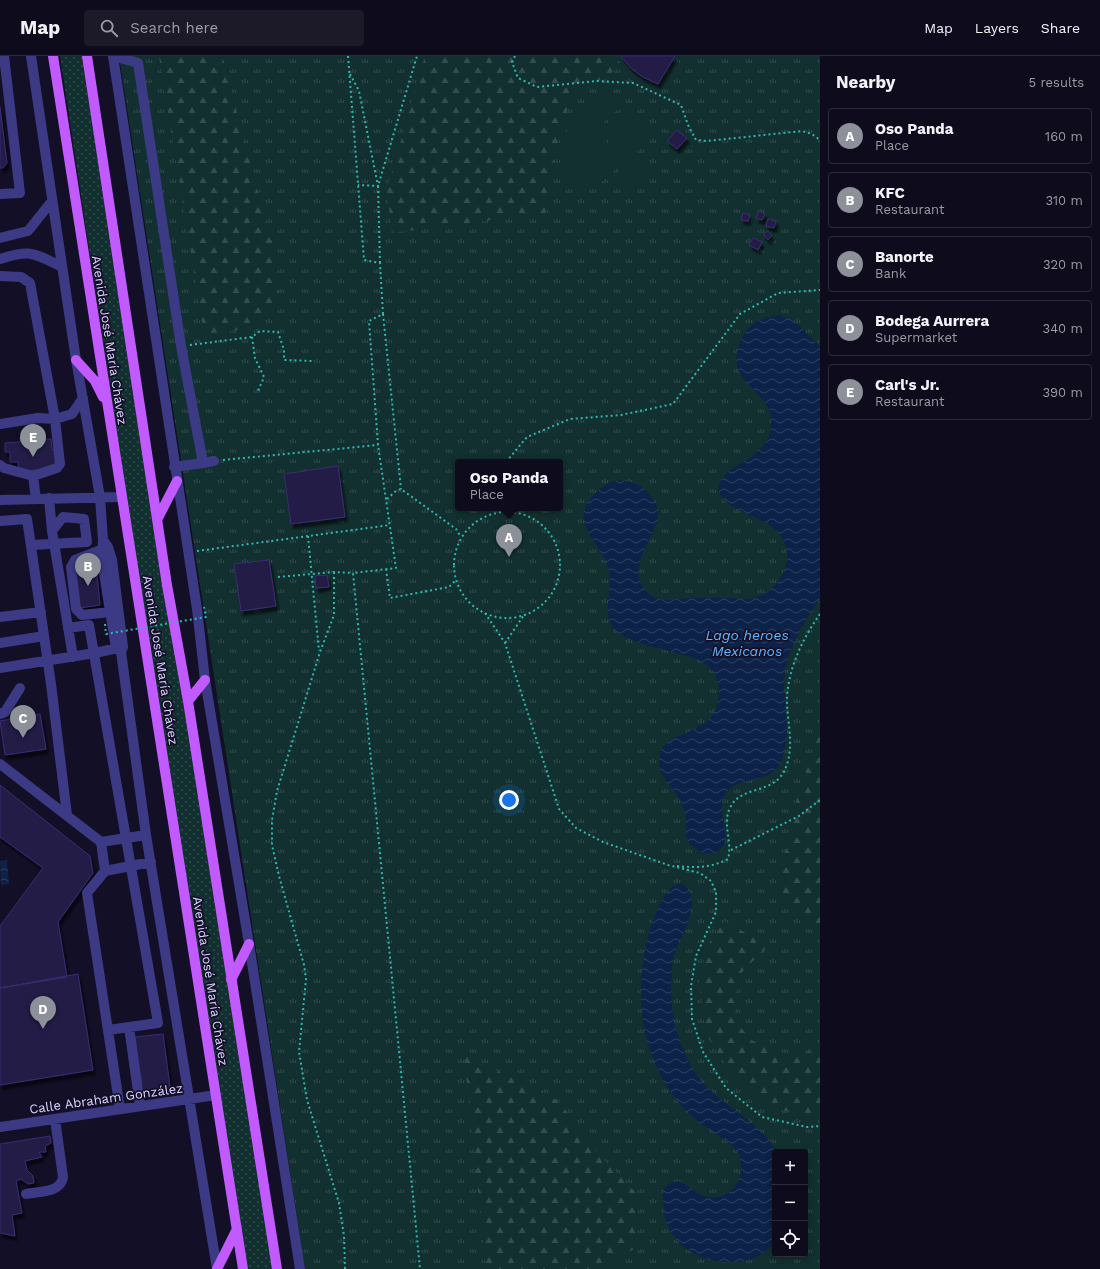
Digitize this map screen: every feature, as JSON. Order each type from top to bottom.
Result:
[{"type":"main road","name":"Avenida José María Chávez","points":[[53,56],[243,1269]]},
{"type":"main road","name":"Avenida José María Chávez","points":[[88,56],[167,585],[188,701],[277,1269]]},
{"type":"main road","points":[[76,360],[94,382],[108,410]]},
{"type":"main road","points":[[158,518],[177,481]]},
{"type":"main road","points":[[188,701],[205,680]]},
{"type":"main road","points":[[231,980],[249,944]]},
{"type":"main road","points":[[217,1269],[237,1229]]},
{"type":"street","points":[[0,194],[20,193],[4,56]]},
{"type":"street","points":[[31,56],[76,360],[100,497],[110,612],[120,649]]},
{"type":"street","points":[[203,463],[181,346],[138,64],[113,56],[188,552],[205,680],[249,944],[300,1269]]},
{"type":"street","points":[[0,238],[28,231],[52,201]]},
{"type":"street","points":[[0,259],[18,254],[34,253],[62,267]]},
{"type":"street","points":[[0,276],[21,277],[30,283],[56,419],[60,464],[57,468],[33,476],[0,466]]},
{"type":"street","points":[[0,424],[38,418],[56,419],[72,414],[83,398]]},
{"type":"street","points":[[174,467],[214,461]]},
{"type":"street","points":[[33,476],[36,499]]},
{"type":"street","points":[[0,500],[122,497]]},
{"type":"street","points":[[49,498],[52,531],[73,657]]},
{"type":"street","points":[[31,545],[87,542],[84,519],[63,517],[52,531]]},
{"type":"street","points":[[0,521],[27,519],[67,815]]},
{"type":"street","points":[[104,545],[75,560],[71,567],[76,609],[82,615],[110,612]]},
{"type":"street","points":[[104,545],[112,560],[120,649],[146,836],[217,1269],[210,1269]]},
{"type":"street","points":[[0,616],[40,612]]},
{"type":"street","points":[[68,628],[88,625],[127,838],[158,1023]]},
{"type":"street","points":[[0,642],[44,636]]},
{"type":"street","points":[[0,668],[120,649]]},
{"type":"street","points":[[0,714],[5,712],[20,688]]},
{"type":"street","points":[[0,764],[101,842],[105,871]]},
{"type":"street","points":[[101,842],[146,836]]},
{"type":"street","points":[[120,1109],[87,893],[105,871],[150,862]]},
{"type":"street","points":[[108,1030],[176,1021]]},
{"type":"street","points":[[129,1027],[140,1106]]},
{"type":"street","name":"Calle Abraham González","points":[[0,1127],[216,1095]]},
{"type":"street","points":[[26,1194],[59,1188],[62,1184],[63,1177],[55,1119]]},
{"type":"path","points":[[348,56],[364,260],[380,263]]},
{"type":"path","points":[[378,186],[417,56]]},
{"type":"path","points":[[515,56],[512,62],[518,78],[537,87],[597,81],[633,83],[681,105],[688,125],[696,140],[707,141],[802,131],[812,134],[820,140]]},
{"type":"path","points":[[350,73],[359,91],[378,186],[382,314],[401,489],[456,529],[461,537]]},
{"type":"path","points":[[358,185],[378,186]]},
{"type":"path","points":[[509,459],[527,437],[570,419],[621,415],[673,404],[740,314],[778,293],[820,290]]},
{"type":"path","points":[[278,577],[334,572],[353,573],[396,568],[378,445],[369,321],[382,314]]},
{"type":"path","points":[[181,346],[252,337],[260,331],[278,332],[284,350],[284,360],[313,361]]},
{"type":"path","points":[[252,337],[255,358],[264,377],[258,391]]},
{"type":"path","points":[[214,461],[378,445]]},
{"type":"path","points":[[387,500],[396,491],[401,489]]},
{"type":"path","points":[[502,511],[519,513],[535,519],[548,530],[557,545],[560,562],[558,579],[551,595],[539,607],[524,615],[504,618],[475,608],[467,600],[456,580],[453,566],[455,551],[461,537],[472,524],[486,516],[502,511]]},
{"type":"path","points":[[188,552],[390,525]]},
{"type":"path","points":[[308,536],[320,652]]},
{"type":"path","points":[[386,569],[390,598],[449,587],[456,580]]},
{"type":"path","points":[[334,572],[334,615],[320,652],[277,791],[272,820],[272,845],[278,876],[304,965],[306,980],[299,1052],[307,1100],[339,1203],[344,1236],[345,1269]]},
{"type":"path","points":[[353,573],[420,1269]]},
{"type":"path","points":[[105,624],[106,634],[206,617],[204,607]]},
{"type":"path","points":[[486,613],[506,643],[558,808],[576,828],[603,842],[668,865],[700,873],[711,881],[716,892],[716,912],[696,956],[691,986],[692,1019],[703,1052],[726,1088],[762,1117],[807,1127],[820,1126]]},
{"type":"path","points":[[668,865],[692,868],[715,866],[728,859],[730,850],[727,820],[730,806],[739,796],[765,788],[776,781],[786,769],[790,746],[787,702],[791,677],[798,654],[807,634],[820,614]]},
{"type":"path","points":[[506,643],[524,615]]},
{"type":"path","points":[[730,850],[799,816],[820,800]]},
{"type":"green space","points":[[60,56],[85,56],[274,1269],[248,1269],[168,770]]},
{"type":"green space","points":[[119,56],[820,56],[820,1269],[305,1269]]},
{"type":"green space","points":[[159,56],[222,56],[276,260],[280,301],[246,329],[204,334]]},
{"type":"green space","points":[[425,56],[616,56],[622,66],[570,99],[555,153],[545,213],[392,233],[387,190]]},
{"type":"green space","points":[[603,90],[610,91],[619,98],[618,110],[609,116],[598,130],[598,135],[604,137],[609,147],[617,147],[617,144],[613,139],[612,125],[620,123],[638,113],[643,113],[652,126],[649,136],[638,152],[637,157],[647,171],[641,185],[638,187],[631,188],[620,186],[617,177],[619,169],[619,155],[613,154],[612,160],[615,169],[603,181],[594,185],[581,186],[575,183],[566,174],[563,167],[561,151],[567,130],[573,119],[587,101],[595,94]]},
{"type":"green space","points":[[820,731],[820,924],[806,920],[778,888],[797,799]]},
{"type":"green space","points":[[725,921],[768,946],[738,976],[734,1019],[751,1040],[789,1058],[820,1048],[820,1114],[792,1113],[761,1103],[733,1077],[706,1034],[699,982],[707,946]]},
{"type":"green space","points":[[464,1055],[559,1101],[582,1137],[638,1195],[638,1247],[606,1264],[605,1269],[486,1269]]},
{"type":"water","name":"Lago heroes Mexicanos","points":[[778,315],[792,319],[820,347],[820,597],[797,637],[786,664],[784,694],[787,730],[784,753],[780,764],[774,771],[767,775],[741,783],[727,791],[723,799],[722,806],[725,842],[722,848],[716,852],[706,853],[693,847],[689,843],[686,833],[684,809],[677,795],[663,775],[659,760],[661,751],[666,743],[704,724],[712,716],[717,706],[719,691],[718,680],[710,668],[697,659],[641,643],[615,631],[611,625],[608,609],[609,569],[606,560],[589,534],[585,525],[584,515],[586,506],[595,494],[605,485],[615,481],[622,480],[634,483],[649,494],[658,509],[658,517],[656,526],[643,554],[638,572],[640,581],[645,590],[656,598],[669,600],[686,598],[748,599],[766,593],[776,584],[786,567],[787,560],[787,550],[781,536],[775,529],[764,521],[729,504],[723,499],[718,491],[722,480],[728,472],[763,447],[768,437],[771,423],[768,407],[744,380],[737,367],[736,360],[738,345],[745,332],[755,323]]},
{"type":"water","points":[[7,860],[9,884],[1,885],[0,861]]},
{"type":"water","points":[[683,884],[689,892],[692,901],[688,920],[673,959],[671,983],[675,1026],[684,1052],[692,1068],[703,1083],[765,1135],[774,1149],[772,1149],[772,1245],[758,1256],[740,1262],[715,1261],[691,1252],[673,1235],[667,1224],[665,1216],[663,1190],[670,1183],[679,1181],[702,1195],[711,1197],[720,1196],[728,1193],[734,1188],[741,1173],[741,1164],[736,1150],[727,1141],[697,1121],[678,1102],[664,1081],[653,1058],[646,1034],[642,1009],[641,983],[649,932],[655,915],[665,895],[672,887]]},
{"type":"building","points":[[621,56],[675,56],[658,84],[643,77],[632,69]]},
{"type":"building","points":[[0,107],[7,163],[3,168],[0,168]]},
{"type":"building","points":[[677,130],[687,138],[677,149],[667,141]]},
{"type":"building","points":[[759,211],[765,214],[762,220],[756,218]]},
{"type":"building","points":[[743,213],[750,215],[748,221],[741,220]]},
{"type":"building","points":[[768,219],[776,221],[774,228],[766,226]]},
{"type":"building","points":[[768,231],[772,236],[768,240],[763,234]]},
{"type":"building","points":[[753,238],[762,242],[758,250],[749,245]]},
{"type":"building","points":[[20,437],[32,437],[33,440],[51,439],[52,450],[56,449],[57,467],[19,472],[18,462],[10,462],[10,452],[5,452],[5,443],[20,442]]},
{"type":"building","points":[[338,466],[345,517],[291,524],[284,474]]},
{"type":"building","points":[[269,560],[276,606],[241,611],[234,564]]},
{"type":"building","points":[[96,565],[100,605],[80,608],[75,568]]},
{"type":"building","points":[[327,575],[329,587],[316,588],[315,576]]},
{"type":"building","points":[[40,714],[46,749],[5,755],[0,721]]},
{"type":"building","points":[[0,785],[90,856],[93,873],[58,922],[67,977],[0,988],[0,926],[43,868],[0,837]]},
{"type":"building","points":[[78,974],[93,1070],[0,1085],[0,988]]},
{"type":"building","points":[[163,1034],[170,1087],[142,1090],[135,1037]]},
{"type":"building","points":[[50,1136],[51,1143],[45,1146],[46,1152],[39,1152],[42,1157],[25,1161],[27,1170],[33,1176],[34,1183],[28,1184],[21,1179],[16,1181],[22,1213],[12,1215],[15,1236],[0,1233],[0,1144]]},
{"type":"place","name":"Carl's Jr.","points":[[33,457]]},
{"type":"place","name":"Oso Panda","points":[[509,557]]},
{"type":"place","name":"KFC","points":[[88,586]]},
{"type":"place","name":"Banorte","points":[[23,738]]},
{"type":"place","name":"Bodega Aurrera","points":[[43,1029]]}]
